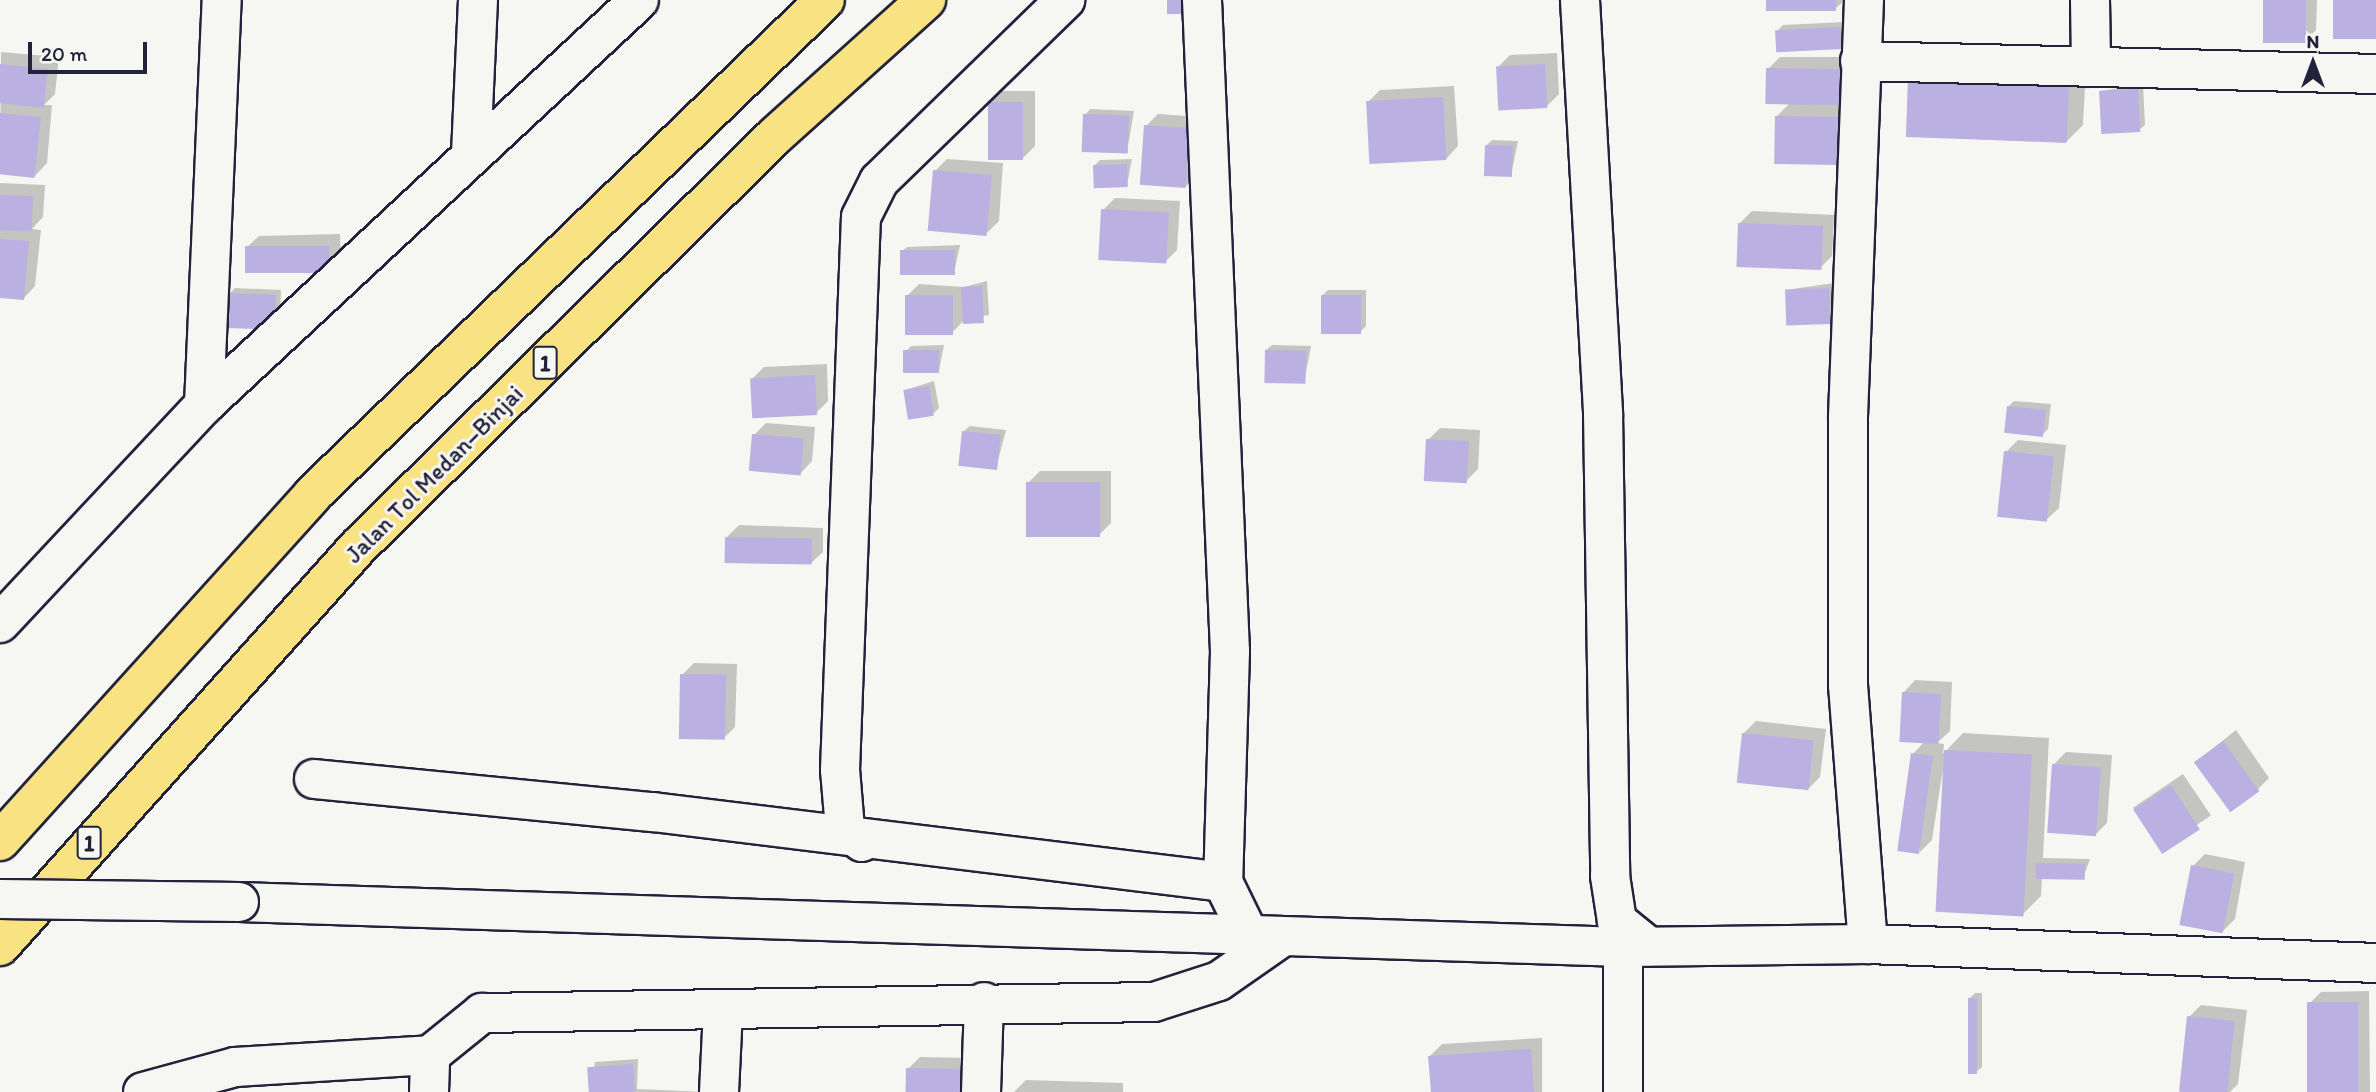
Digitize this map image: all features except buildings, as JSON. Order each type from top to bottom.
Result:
[{"type":"highway","points":[[0,841],[313,494],[825,0]]},
{"type":"highway","name":"Jalan Tol Medan–Binjai","points":[[0,946],[358,547],[776,135],[926,0]]},
{"type":"street","points":[[204,405],[222,0]]},
{"type":"street","points":[[471,154],[478,0]]},
{"type":"street","points":[[862,842],[845,829],[840,770],[861,217],[879,181],[1065,0]]},
{"type":"street","points":[[1202,0],[1230,651],[1223,882],[1266,936]]},
{"type":"street","points":[[1580,0],[1603,427],[1610,876],[1617,921],[1636,947],[1623,1092]]},
{"type":"street","points":[[1864,0],[1848,419],[1848,685],[1868,944]]},
{"type":"street","points":[[2090,0],[2091,67]]},
{"type":"street","points":[[0,623],[204,405],[634,2]]},
{"type":"street","points":[[1860,61],[2376,74]]},
{"type":"street","points":[[314,779],[653,812],[862,842],[1223,882]]},
{"type":"street","points":[[0,899],[239,902],[1636,947],[1868,944],[2376,963]]},
{"type":"street","points":[[154,1090],[236,1068],[429,1073],[482,1013],[723,1010],[984,1002],[1085,1008],[1154,1002],[1219,981],[1266,936]]},
{"type":"street","points":[[981,1092],[984,1002]]},
{"type":"street","points":[[719,1092],[723,1010]]}]
